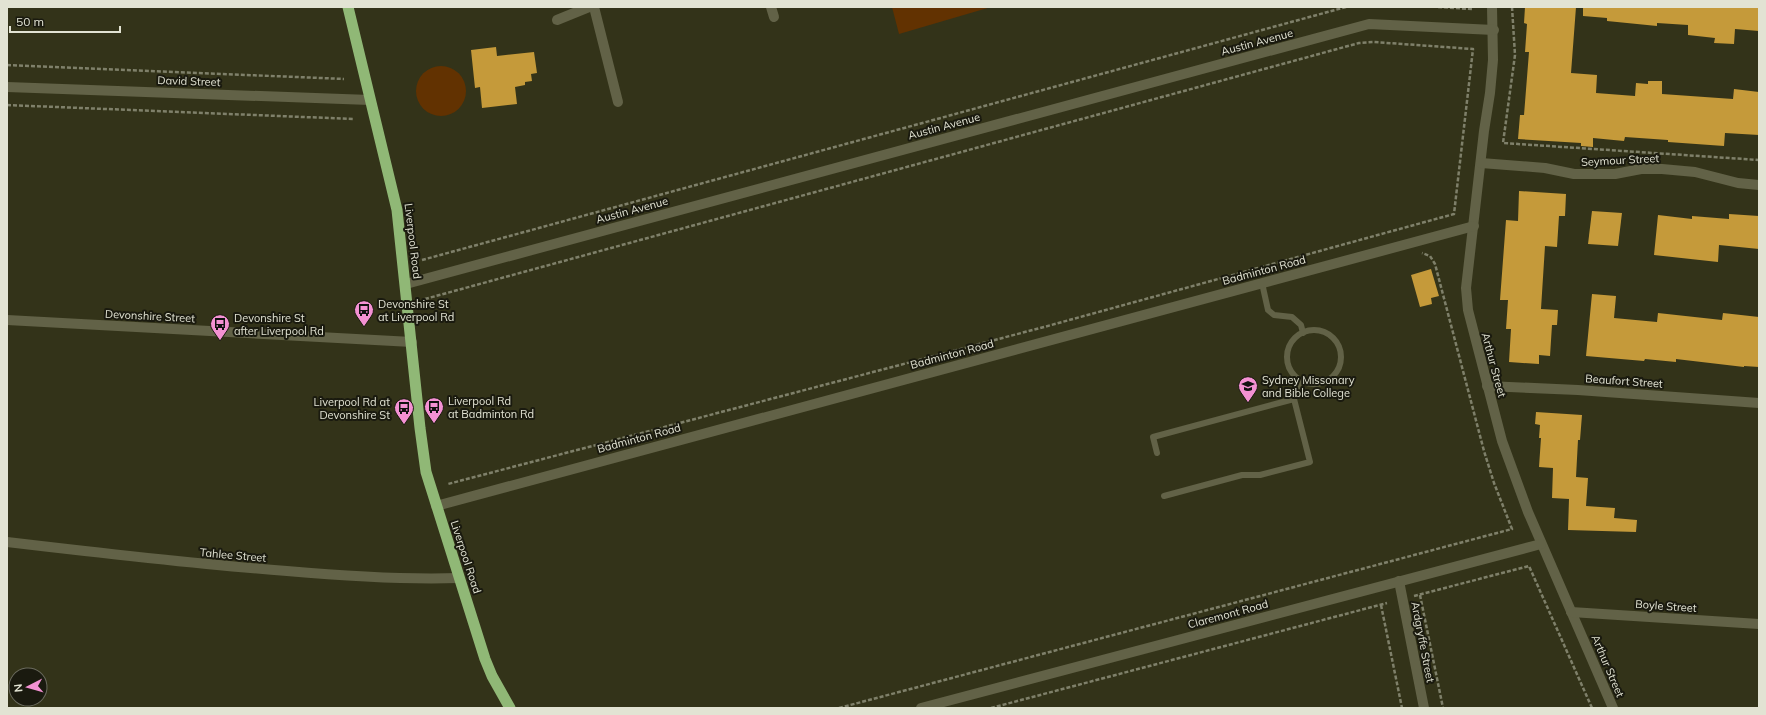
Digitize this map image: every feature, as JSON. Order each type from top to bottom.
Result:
[{"type":"highway","name":"Liverpool Road","points":[[348,7],[397,210],[426,472],[484,659],[510,708]]},
{"type":"street","points":[[557,20],[578,9],[589,7]]},
{"type":"street","points":[[594,7],[618,102]]},
{"type":"street","name":"Arthur Street","points":[[1492,7],[1494,30],[1490,93],[1466,288],[1468,310],[1502,441],[1541,544],[1613,708]]},
{"type":"street","name":"Austin Avenue","points":[[406,284],[1369,24],[1494,30]]},
{"type":"street","name":"David Street","points":[[7,87],[370,100]]},
{"type":"street","name":"Seymour Street","points":[[1481,163],[1545,168],[1574,174],[1615,174],[1641,169],[1662,169],[1695,172],[1738,183],[1759,185]]},
{"type":"street","name":"Badminton Road","points":[[436,506],[1474,226]]},
{"type":"street","name":"Devonshire Street","points":[[7,320],[412,342]]},
{"type":"street","name":"Beaufort Street","points":[[1487,386],[1578,390],[1759,403]]},
{"type":"street","name":"Tahlee Street","points":[[7,542],[202,565],[344,576],[420,579],[459,578]]},
{"type":"street","name":"Claremont Road","points":[[921,708],[1541,544]]},
{"type":"street","name":"Ardgryffe Street","points":[[1399,581],[1424,708]]},
{"type":"street","name":"Boyle Street","points":[[1571,612],[1759,624]]},
{"type":"lane","points":[[1262,284],[1268,310],[1274,314],[1292,317],[1301,325],[1303,333]]},
{"type":"lane","points":[[1312,331],[1327,334],[1334,340],[1339,348],[1341,355],[1340,365],[1334,375],[1327,381],[1318,384],[1308,384],[1300,380],[1294,375],[1289,367],[1287,356],[1289,347],[1294,339],[1303,333],[1312,331]]},
{"type":"lane","points":[[1164,496],[1242,475],[1260,474],[1310,462],[1294,399],[1300,380]]},
{"type":"lane","points":[[1157,453],[1153,438],[1294,399]]},
{"type":"path","points":[[422,260],[1346,7]]},
{"type":"path","points":[[1438,7],[1472,9],[1472,7]]},
{"type":"path","points":[[1512,7],[1515,55],[1503,143],[1759,160]]},
{"type":"path","points":[[425,299],[1359,43],[1374,42],[1473,49],[1454,214],[1044,327],[448,484]]},
{"type":"path","points":[[7,65],[344,79]]},
{"type":"path","points":[[7,105],[353,119]]},
{"type":"path","points":[[838,708],[1512,529],[1494,484],[1484,451],[1435,264],[1433,259],[1427,254],[1414,255]]},
{"type":"path","points":[[1413,597],[1529,566],[1592,708]]},
{"type":"path","points":[[1420,595],[1443,708]]},
{"type":"path","points":[[991,708],[1387,603]]},
{"type":"path","points":[[1381,604],[1402,708]]},
{"type":"shaded area","points":[[892,7],[991,7],[899,34]]},
{"type":"shaded area","points":[[436,66],[446,66],[459,73],[466,86],[466,96],[459,109],[446,116],[436,116],[427,112],[420,105],[416,96],[416,86],[420,77],[427,70]]},
{"type":"building","points":[[1525,7],[1576,7],[1571,73],[1597,75],[1596,93],[1635,96],[1636,83],[1648,84],[1648,81],[1662,81],[1662,94],[1733,99],[1734,89],[1759,92],[1759,135],[1725,133],[1724,146],[1625,137],[1624,141],[1593,138],[1593,147],[1581,146],[1581,143],[1518,139],[1520,115],[1524,115],[1529,52],[1525,52],[1527,24],[1524,23]]},
{"type":"building","points":[[1583,7],[1759,7],[1759,31],[1735,29],[1734,44],[1714,43],[1715,38],[1688,35],[1688,25],[1657,23],[1657,26],[1607,21],[1607,18],[1583,16]]},
{"type":"building","points":[[496,47],[497,56],[534,52],[537,73],[531,74],[532,81],[525,82],[525,85],[515,87],[517,104],[482,108],[480,87],[475,88],[471,50]]},
{"type":"building","points":[[1519,191],[1566,194],[1565,216],[1559,216],[1557,247],[1545,246],[1541,309],[1558,310],[1557,325],[1552,325],[1550,356],[1539,355],[1539,364],[1509,362],[1511,329],[1506,329],[1508,300],[1500,300],[1506,220],[1518,221]]},
{"type":"building","points":[[1592,211],[1622,213],[1618,246],[1588,244]]},
{"type":"building","points":[[1729,214],[1759,216],[1759,249],[1719,245],[1718,262],[1654,255],[1658,215],[1692,219],[1692,216],[1729,219]]},
{"type":"building","points":[[1431,269],[1439,296],[1431,298],[1432,304],[1420,307],[1411,275]]},
{"type":"building","points":[[1592,294],[1616,296],[1614,318],[1657,322],[1658,313],[1722,320],[1723,313],[1759,317],[1759,367],[1744,367],[1676,359],[1676,362],[1645,359],[1644,361],[1586,356]]},
{"type":"building","points":[[1536,412],[1582,415],[1580,440],[1578,440],[1576,477],[1588,478],[1586,506],[1615,508],[1614,518],[1637,520],[1636,532],[1568,530],[1569,499],[1552,498],[1553,468],[1539,467],[1541,438],[1539,438],[1540,425],[1535,424]]},
{"type":"place","name":"Devonshire St at Liverpool Rd","points":[[364,327]]},
{"type":"place","name":"Devonshire St after Liverpool Rd","points":[[220,341]]},
{"type":"place","name":"Sydney Missonary and Bible College","points":[[1248,403]]},
{"type":"place","name":"Liverpool Rd at Badminton Rd","points":[[434,424]]},
{"type":"place","name":"Liverpool Rd at Devonshire St","points":[[404,425]]}]
